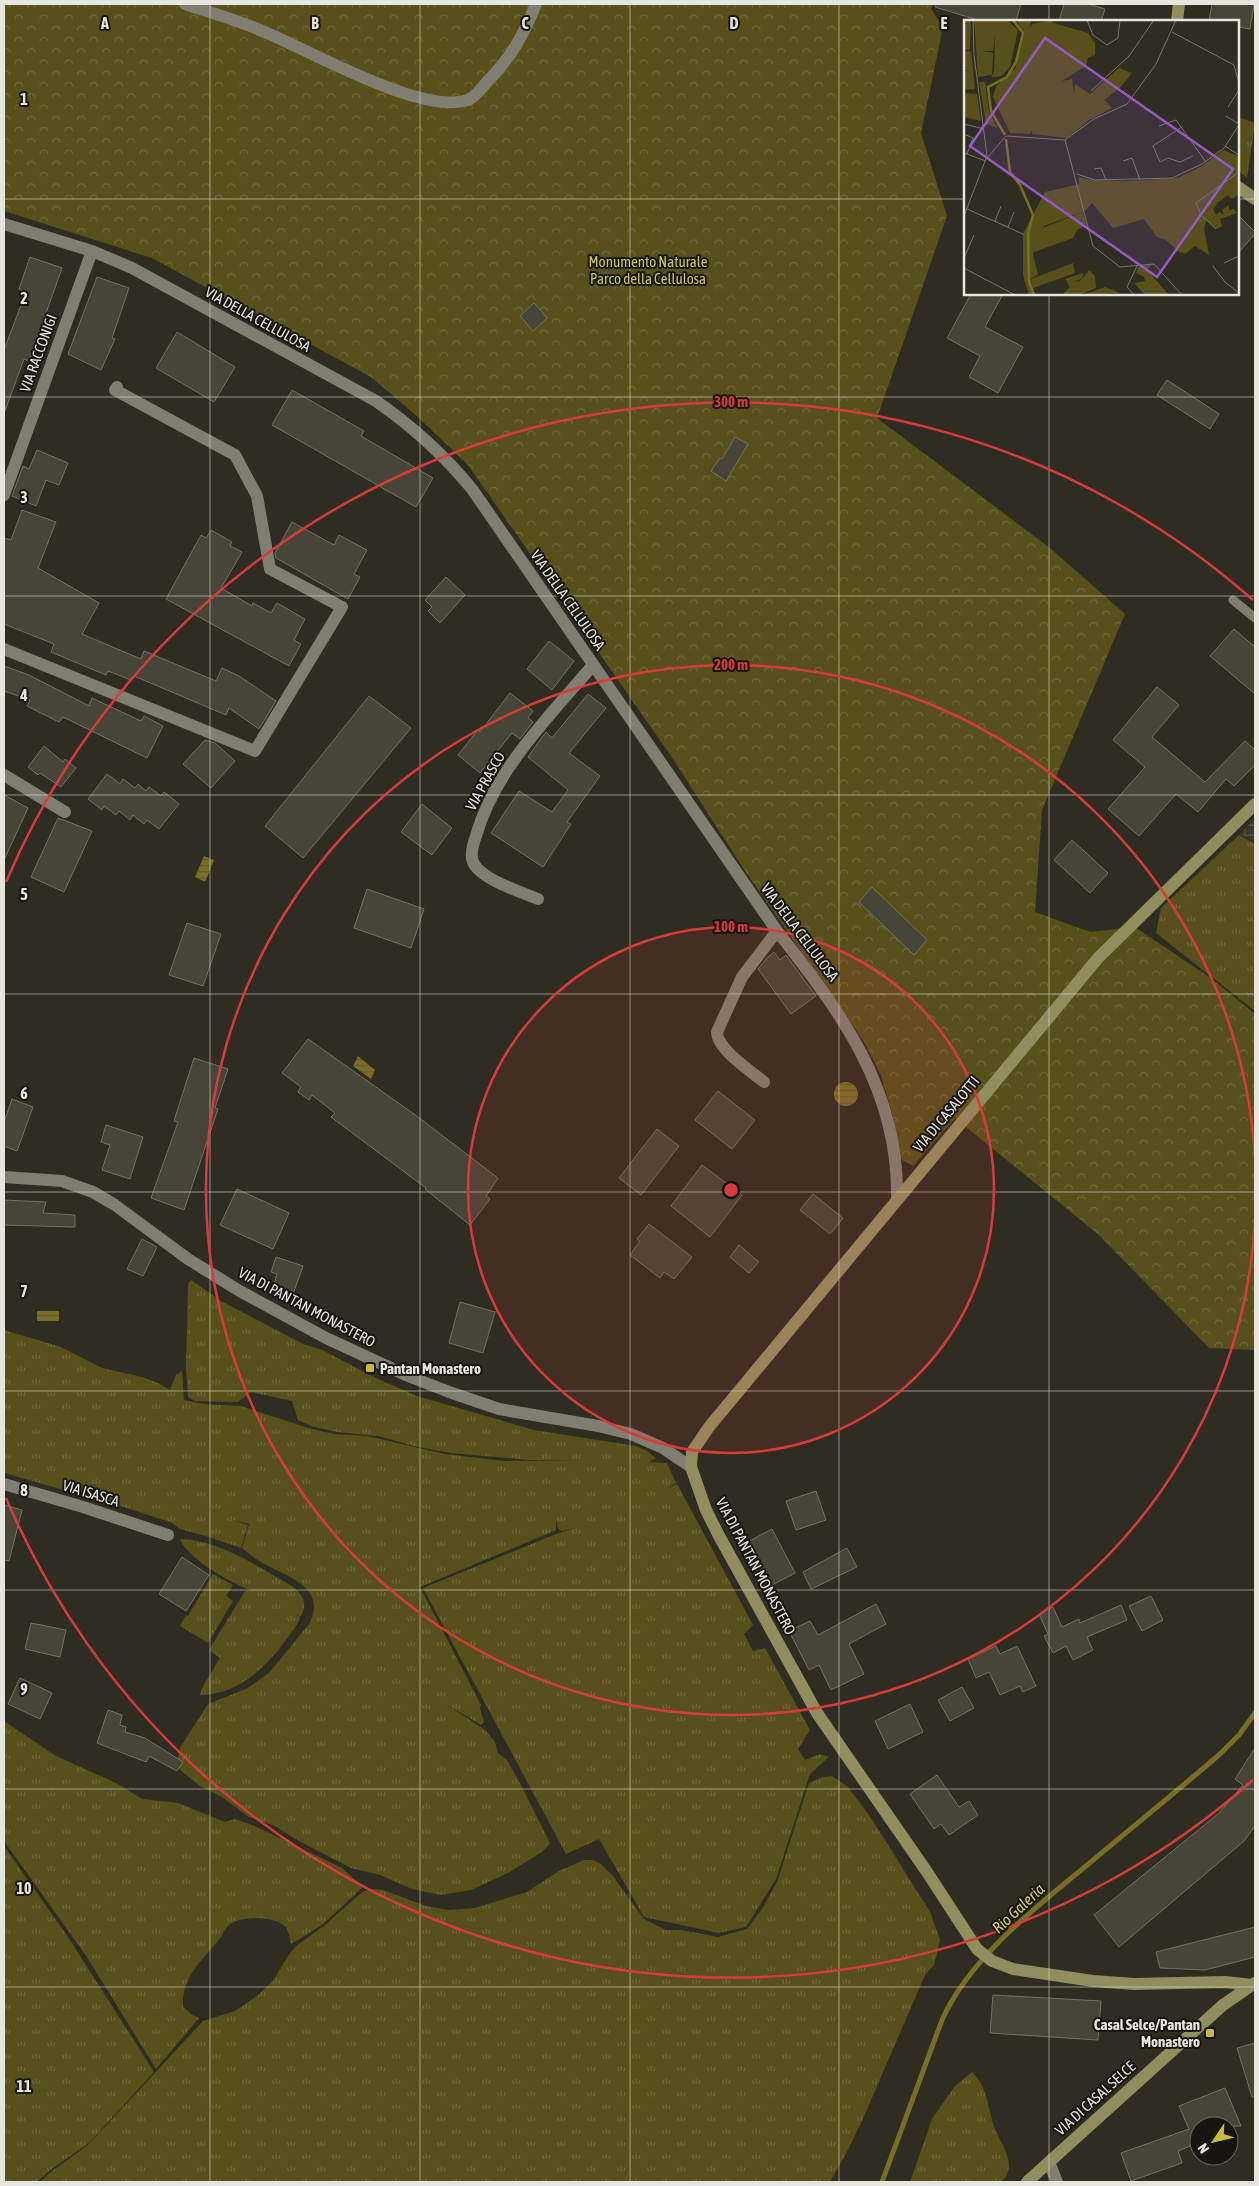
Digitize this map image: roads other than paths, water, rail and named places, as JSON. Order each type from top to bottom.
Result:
[{"type":"street","points":[[185,4],[266,32],[400,92],[431,101],[453,102],[470,98],[500,70],[522,39],[536,4]]},
{"type":"street","points":[[1176,20],[1179,4]]},
{"type":"street","points":[[1239,188],[1255,199]]},
{"type":"street","name":"VIA DELLA CELLULOSA","points":[[4,224],[92,251],[144,274],[362,393],[409,426],[446,459],[472,490],[778,931],[823,989],[851,1033],[871,1071],[884,1108],[895,1151],[897,1198]]},
{"type":"street","name":"VIA RACCONIGI","points":[[4,495],[92,251]]},
{"type":"street","points":[[4,649],[255,751],[342,607],[270,569],[257,496],[235,455],[115,390],[117,387]]},
{"type":"street","name":"VIA PRASCO","points":[[538,899],[483,874],[473,861],[472,849],[488,805],[509,768],[524,746],[593,665]]},
{"type":"street","points":[[4,775],[65,812]]},
{"type":"street","name":"VIA DI CASALOTTI","points":[[692,1467],[692,1452],[709,1427],[1098,958],[1255,804]]},
{"type":"street","points":[[764,1082],[724,1048],[717,1038],[717,1032],[742,977],[778,931]]},
{"type":"street","name":"VIA DI PANTAN MONASTERO","points":[[4,1177],[62,1182],[93,1192],[115,1205],[194,1262],[238,1290],[326,1338],[408,1376],[500,1409],[598,1426],[631,1434],[663,1448],[692,1467],[706,1510],[718,1534],[817,1713],[927,1872],[974,1945],[984,1955],[1002,1966],[1023,1972],[1120,1983],[1211,1982],[1254,1984]]},
{"type":"street","name":"VIA ISASCA","points":[[4,1484],[168,1535]]},
{"type":"street","name":"VIA DI CASAL SELCE","points":[[1027,2182],[1216,2012],[1254,1984]]},
{"type":"street","points":[[1049,2162],[1057,2182]]},
{"type":"lane","points":[[1233,600],[1255,618]]},
{"type":"waterway","name":"Rio Galeria","points":[[882,2182],[942,2020],[969,1976],[1025,1917],[1220,1754],[1239,1735],[1255,1713]]},
{"type":"place","name":"Pantan Monastero","points":[[370,1368]]},
{"type":"place","name":"Casal Selce/Pantan Monastero","points":[[1210,2033]]},
{"type":"park label","name":"Monumento Naturale Parco della Cellulosa","points":[[648,270]]}]
